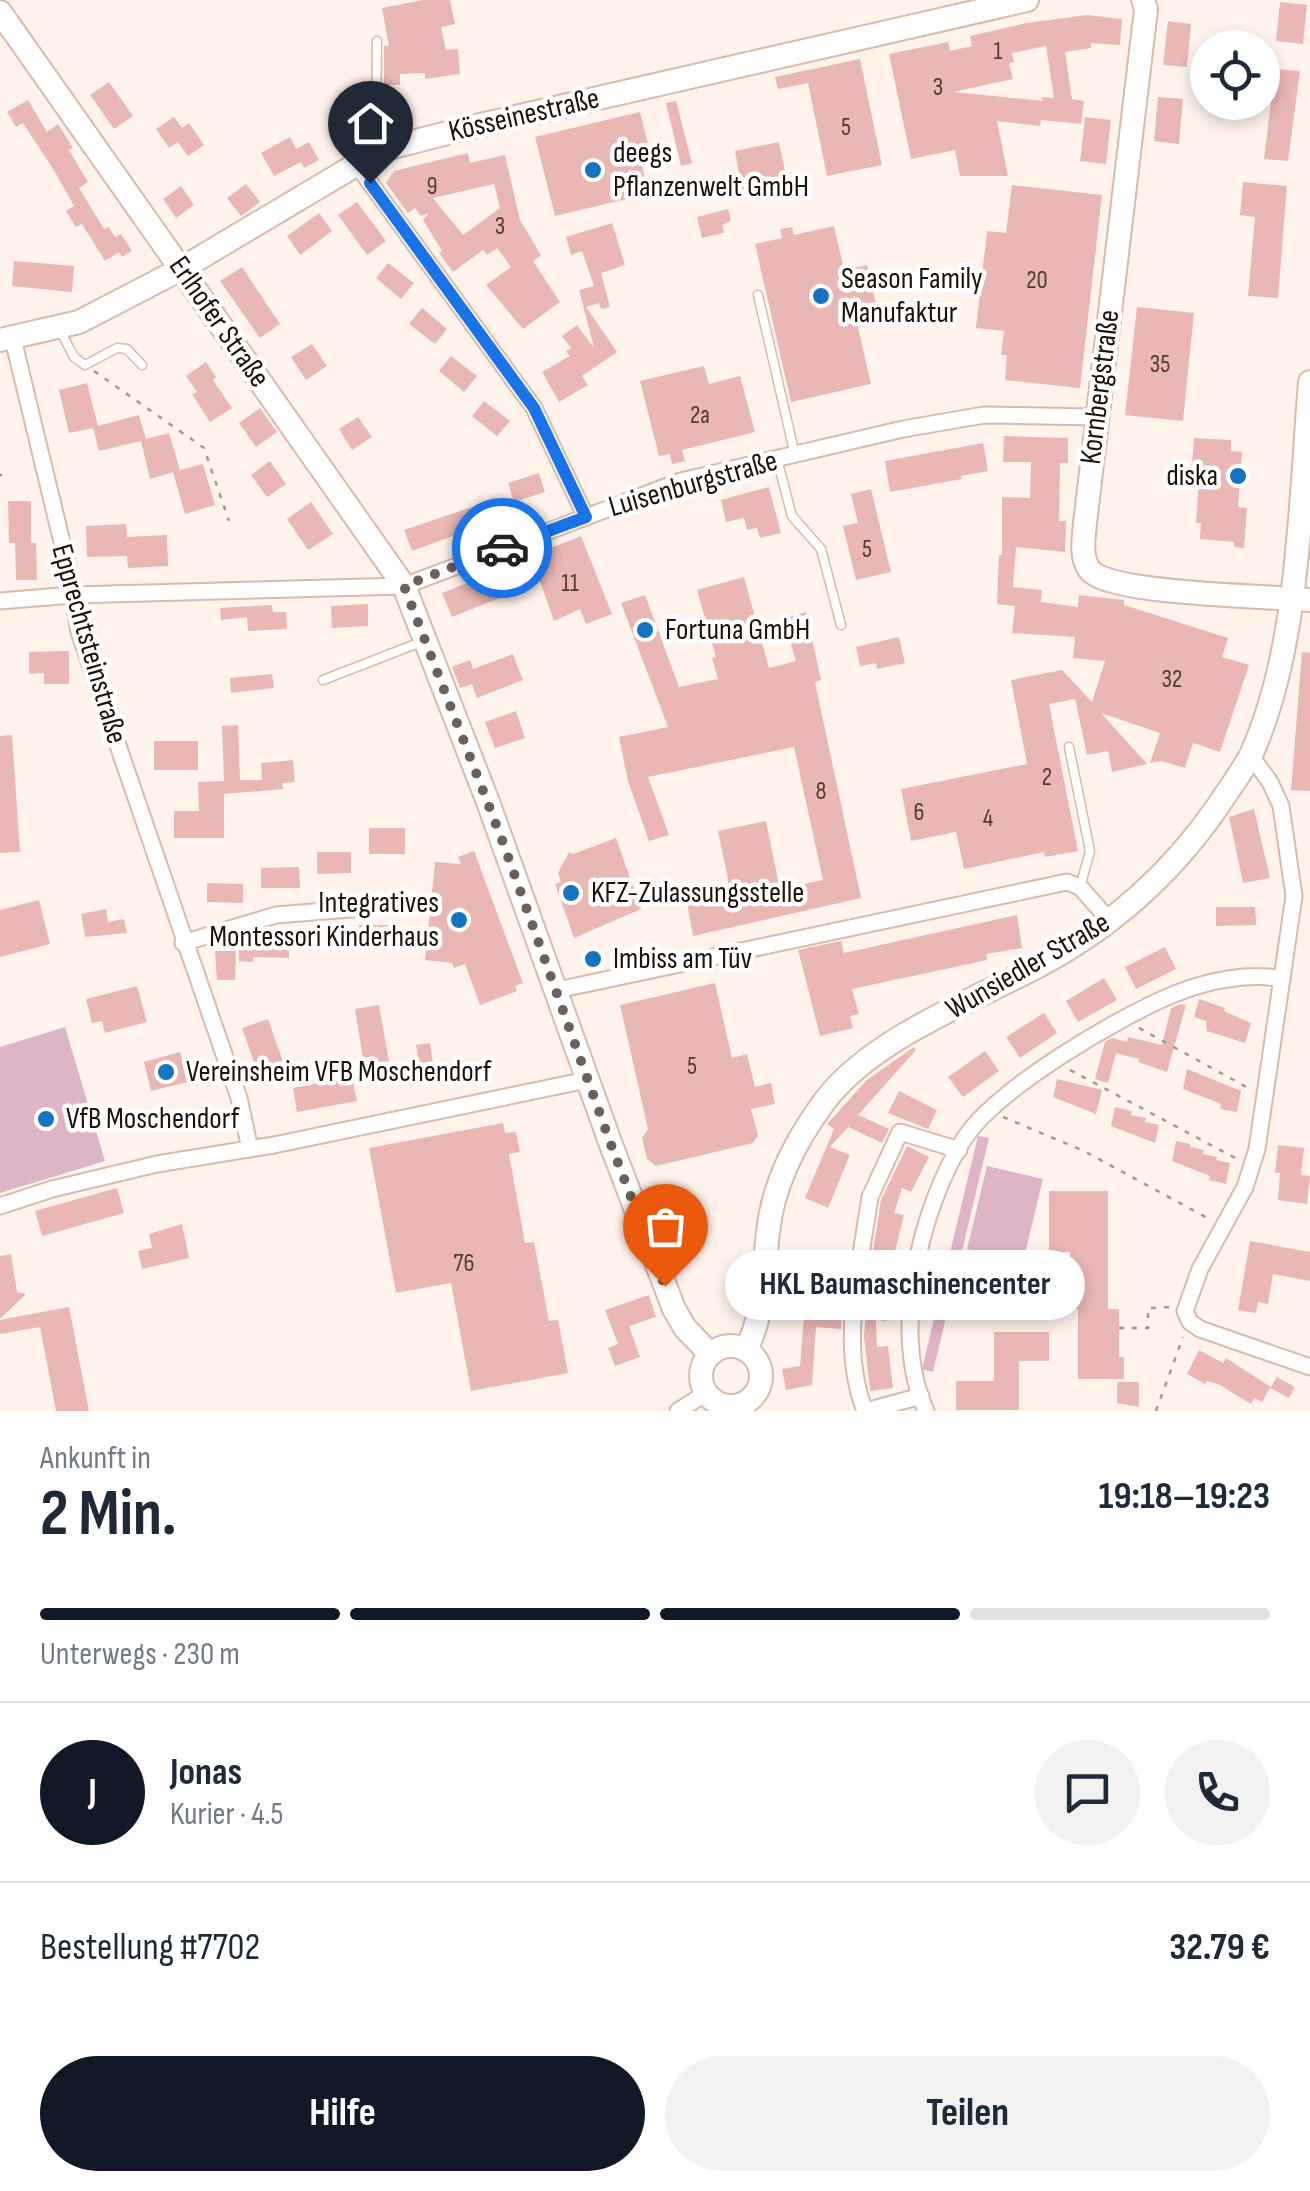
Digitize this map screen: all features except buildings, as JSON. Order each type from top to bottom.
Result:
[{"type":"street","name":"Kösseinestraße","points":[[7,340],[79,322],[182,269],[381,150],[1024,0]]},
{"type":"street","name":"Kornbergstraße","points":[[1143,0],[1146,10],[1083,551],[1088,568],[1100,579],[1120,584],[1300,599]]},
{"type":"street","name":"Erlhofer Straße","points":[[0,12],[404,586],[674,1309],[685,1328],[710,1354]]},
{"type":"street","points":[[356,164],[534,408],[586,517]]},
{"type":"street","name":"Epprechtsteinstraße","points":[[7,340],[93,677],[239,1098],[250,1149]]},
{"type":"street","name":"Wunsiedler Straße","points":[[746,1350],[759,1319],[768,1229],[780,1182],[796,1144],[826,1100],[856,1067],[906,1035],[1086,940],[1168,870],[1200,832],[1250,756],[1300,599],[1310,382]]},
{"type":"street","name":"Luisenburgstraße","points":[[0,601],[72,595],[404,586],[682,481],[903,429],[984,415],[1096,416]]},
{"type":"street","points":[[1250,756],[1262,769],[1281,806],[1302,899],[1282,978],[1252,1166],[1225,1228],[1200,1269],[1188,1314],[1310,1366]]},
{"type":"street","points":[[558,990],[1067,882],[1080,887],[1110,920]]},
{"type":"street","points":[[184,944],[276,915],[363,908]]},
{"type":"street","points":[[958,1150],[900,1132],[870,1197],[852,1351],[858,1395],[866,1411],[923,1404],[910,1334],[916,1271],[939,1186],[958,1150],[987,1111],[1123,1019],[1179,992],[1226,980],[1282,978]]},
{"type":"street","points":[[0,1206],[157,1164],[250,1149],[587,1080]]},
{"type":"street","points":[[860,1260],[916,1271]]},
{"type":"street","points":[[727,1346],[746,1350],[756,1360],[761,1379],[748,1407],[726,1406],[706,1393],[701,1372],[710,1354],[727,1346]]},
{"type":"street","points":[[678,1411],[706,1393]]},
{"type":"lane","points":[[376,41],[376,126],[381,150]]},
{"type":"lane","points":[[758,295],[795,454]]},
{"type":"lane","points":[[58,328],[74,357],[85,364],[117,348],[127,348],[142,365]]},
{"type":"lane","points":[[776,459],[792,516],[820,549],[841,625]]},
{"type":"lane","points":[[322,680],[425,640]]},
{"type":"lane","points":[[1069,747],[1090,851],[1080,887]]},
{"type":"path","points":[[85,364],[204,448],[229,521]]},
{"type":"path","points":[[1123,1019],[1265,1097]]},
{"type":"path","points":[[1056,1062],[1252,1166]]},
{"type":"path","points":[[987,1111],[1084,1151],[1225,1228]]},
{"type":"path","points":[[1119,1328],[1148,1328],[1148,1308],[1188,1314],[1156,1411]]},
{"type":"shaded area","name":"VfB Moschendorf","points":[[65,1027],[105,1161],[0,1193],[0,1047]]},
{"type":"shaded area","points":[[978,1136],[989,1138],[933,1372],[922,1369]]},
{"type":"shaded area","points":[[987,1166],[1043,1179],[1023,1262],[967,1249]]},
{"type":"way so far","points":[[502,548],[404,586],[558,990],[587,1080],[665,1286]]},
{"type":"place","name":"deegs Pflanzenwelt GmbH","points":[[593,170]]},
{"type":"place","name":"Season Family Manufaktur","points":[[821,296]]},
{"type":"place","name":"diska","points":[[1238,476]]},
{"type":"place","name":"Fortuna GmbH","points":[[645,630]]},
{"type":"place","name":"KFZ-Zulassungsstelle","points":[[571,893]]},
{"type":"place","name":"Integratives Montessori Kinderhaus","points":[[459,920]]},
{"type":"place","name":"Imbiss am Tüv","points":[[593,959]]},
{"type":"place","name":"Vereinsheim VFB Moschendorf","points":[[166,1072]]},
{"type":"place","name":"VfB Moschendorf","points":[[46,1119]]},
{"type":"place","name":"HKL Baumaschinencenter","points":[[665,1286]]},
{"type":"route","points":[[370,183],[534,408],[586,517],[502,548]]}]
